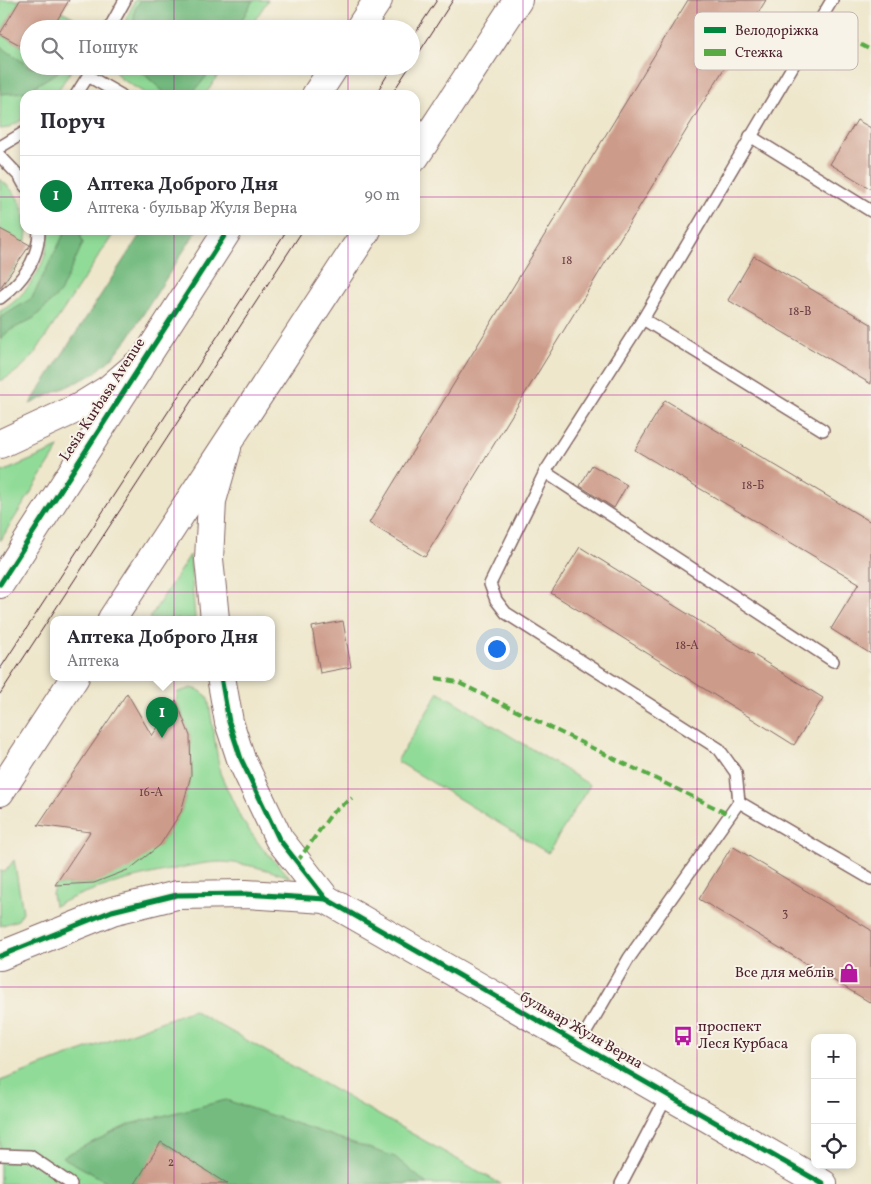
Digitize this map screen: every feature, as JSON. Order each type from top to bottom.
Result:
[{"type":"street","points":[[365,20],[378,0]]},
{"type":"street","points":[[420,148],[518,0]]},
{"type":"street","points":[[319,90],[328,75]]},
{"type":"street","name":"Lesia Kurbasa Avenue","points":[[0,584],[225,235]]},
{"type":"street","points":[[114,616],[364,235]]},
{"type":"street","points":[[0,444],[80,407],[109,389],[144,359]]},
{"type":"street","points":[[215,616],[209,559],[212,501],[230,437]]},
{"type":"street","points":[[0,792],[72,681]]},
{"type":"street","name":"бульвар Жуля Верна","points":[[222,681],[229,722],[245,768],[279,838],[326,899],[823,1184]]},
{"type":"street","name":"бульвар Жуля Верна","points":[[0,956],[112,911],[177,895],[246,894],[326,899]]},
{"type":"lane","points":[[114,20],[125,0]]},
{"type":"lane","points":[[825,12],[832,0]]},
{"type":"lane","points":[[579,1044],[629,958],[739,802],[736,773],[719,749],[506,613],[496,600],[490,584],[544,472],[643,319],[790,70]]},
{"type":"lane","points":[[79,90],[88,75]]},
{"type":"lane","points":[[96,75],[115,90]]},
{"type":"lane","points":[[0,147],[20,135]]},
{"type":"lane","points":[[750,136],[871,211]]},
{"type":"lane","points":[[0,156],[20,177]]},
{"type":"lane","points":[[0,298],[22,279],[33,262],[39,235]]},
{"type":"lane","points":[[643,319],[823,430]]},
{"type":"lane","points":[[544,472],[833,662]]},
{"type":"lane","points":[[739,802],[871,879]]},
{"type":"lane","points":[[621,1184],[667,1096]]},
{"type":"lane","points":[[0,1155],[30,1156],[71,1184]]},
{"type":"green space","points":[[0,0],[20,0],[0,34]]},
{"type":"green space","points":[[135,0],[268,0],[255,20],[126,20]]},
{"type":"green space","points":[[141,0],[253,0],[242,20],[134,20],[135,9]]},
{"type":"green space","points":[[62,11],[78,20],[57,20]]},
{"type":"green space","points":[[0,34],[20,45],[20,75],[68,75],[58,90],[20,90],[20,121],[8,128],[0,129]]},
{"type":"green space","points":[[0,46],[20,60],[20,75],[53,75],[28,90],[0,94]]},
{"type":"green space","points":[[118,75],[218,75],[208,90],[140,90]]},
{"type":"green space","points":[[145,75],[208,75],[195,90],[161,90]]},
{"type":"green space","points":[[0,179],[12,190],[20,203],[20,235],[26,235],[19,261],[0,288]]},
{"type":"green space","points":[[48,235],[113,235],[35,353],[19,369],[0,381],[0,311],[16,300],[35,277],[40,268]]},
{"type":"green space","points":[[64,235],[81,235],[83,243],[60,293],[34,318],[9,331],[0,339],[0,318],[32,298]]},
{"type":"green space","points":[[140,235],[194,235],[128,338],[113,357],[94,374],[30,404]]},
{"type":"green space","points":[[59,448],[0,541],[0,473]]},
{"type":"green space","points":[[190,555],[195,616],[151,616]]},
{"type":"green space","points":[[192,688],[199,690],[208,697],[220,773],[241,819],[262,848],[290,877],[240,864],[206,863],[116,883],[84,893],[54,906],[52,894],[55,885],[94,883],[160,845],[181,812],[191,775],[190,736],[176,700],[178,692]]},
{"type":"green space","points":[[439,692],[590,785],[548,853],[397,761]]},
{"type":"green space","points":[[14,860],[23,912],[18,920],[0,926],[0,871],[5,872]]},
{"type":"green space","points":[[193,1010],[501,1184],[0,1184],[0,1081]]},
{"type":"green space","points":[[226,1100],[395,1157],[427,1184],[227,1184],[162,1142],[135,1184],[111,1184],[62,1157],[130,1124]]},
{"type":"building","points":[[20,0],[69,0],[57,20],[20,20],[20,45],[0,34]]},
{"type":"building","points":[[688,0],[766,0],[759,12],[694,12],[694,70],[723,70],[425,557],[369,523]]},
{"type":"building","points":[[857,120],[871,128],[871,189],[830,164]]},
{"type":"building","points":[[0,229],[30,245],[0,288]]},
{"type":"building","points":[[754,256],[871,324],[871,384],[728,300]]},
{"type":"building","points":[[665,400],[871,522],[871,654],[831,629],[859,583],[635,450]]},
{"type":"building","points":[[592,465],[627,485],[614,508],[580,486]]},
{"type":"building","points":[[580,547],[823,698],[794,745],[551,593]]},
{"type":"building","points":[[343,621],[351,667],[320,673],[312,627]]},
{"type":"building","points":[[127,693],[152,736],[176,700],[190,736],[191,775],[181,812],[160,845],[130,869],[94,883],[55,885],[90,832],[38,825]]},
{"type":"building","points":[[732,846],[871,930],[871,1003],[699,899]]},
{"type":"building","points":[[161,1142],[227,1184],[135,1184]]},
{"type":"tram line","points":[[420,26],[437,0]]},
{"type":"tram line","points":[[420,51],[453,0]]},
{"type":"tram line","points":[[378,90],[387,75]]},
{"type":"tram line","points":[[394,90],[404,75]]},
{"type":"tram line","points":[[0,669],[284,235]]},
{"type":"tram line","points":[[51,616],[300,235]]},
{"type":"tram line","points":[[0,694],[50,617]]},
{"type":"marked path","points":[[858,43],[871,50]]},
{"type":"marked path","points":[[436,678],[457,682],[730,815]]},
{"type":"marked path","points":[[297,862],[332,813],[352,798]]},
{"type":"cycle path","points":[[0,584],[225,235]]},
{"type":"cycle path","points":[[222,681],[229,722],[241,759],[279,839],[326,899],[823,1184]]},
{"type":"cycle path","points":[[0,956],[112,911],[177,895],[246,894],[326,899]]},
{"type":"place","name":"Аптека Доброго Дня","points":[[162,738]]},
{"type":"place","name":"Все для меблів","points":[[849,973]]},
{"type":"place","name":"проспект Леся Курбаса","points":[[683,1036]]}]
